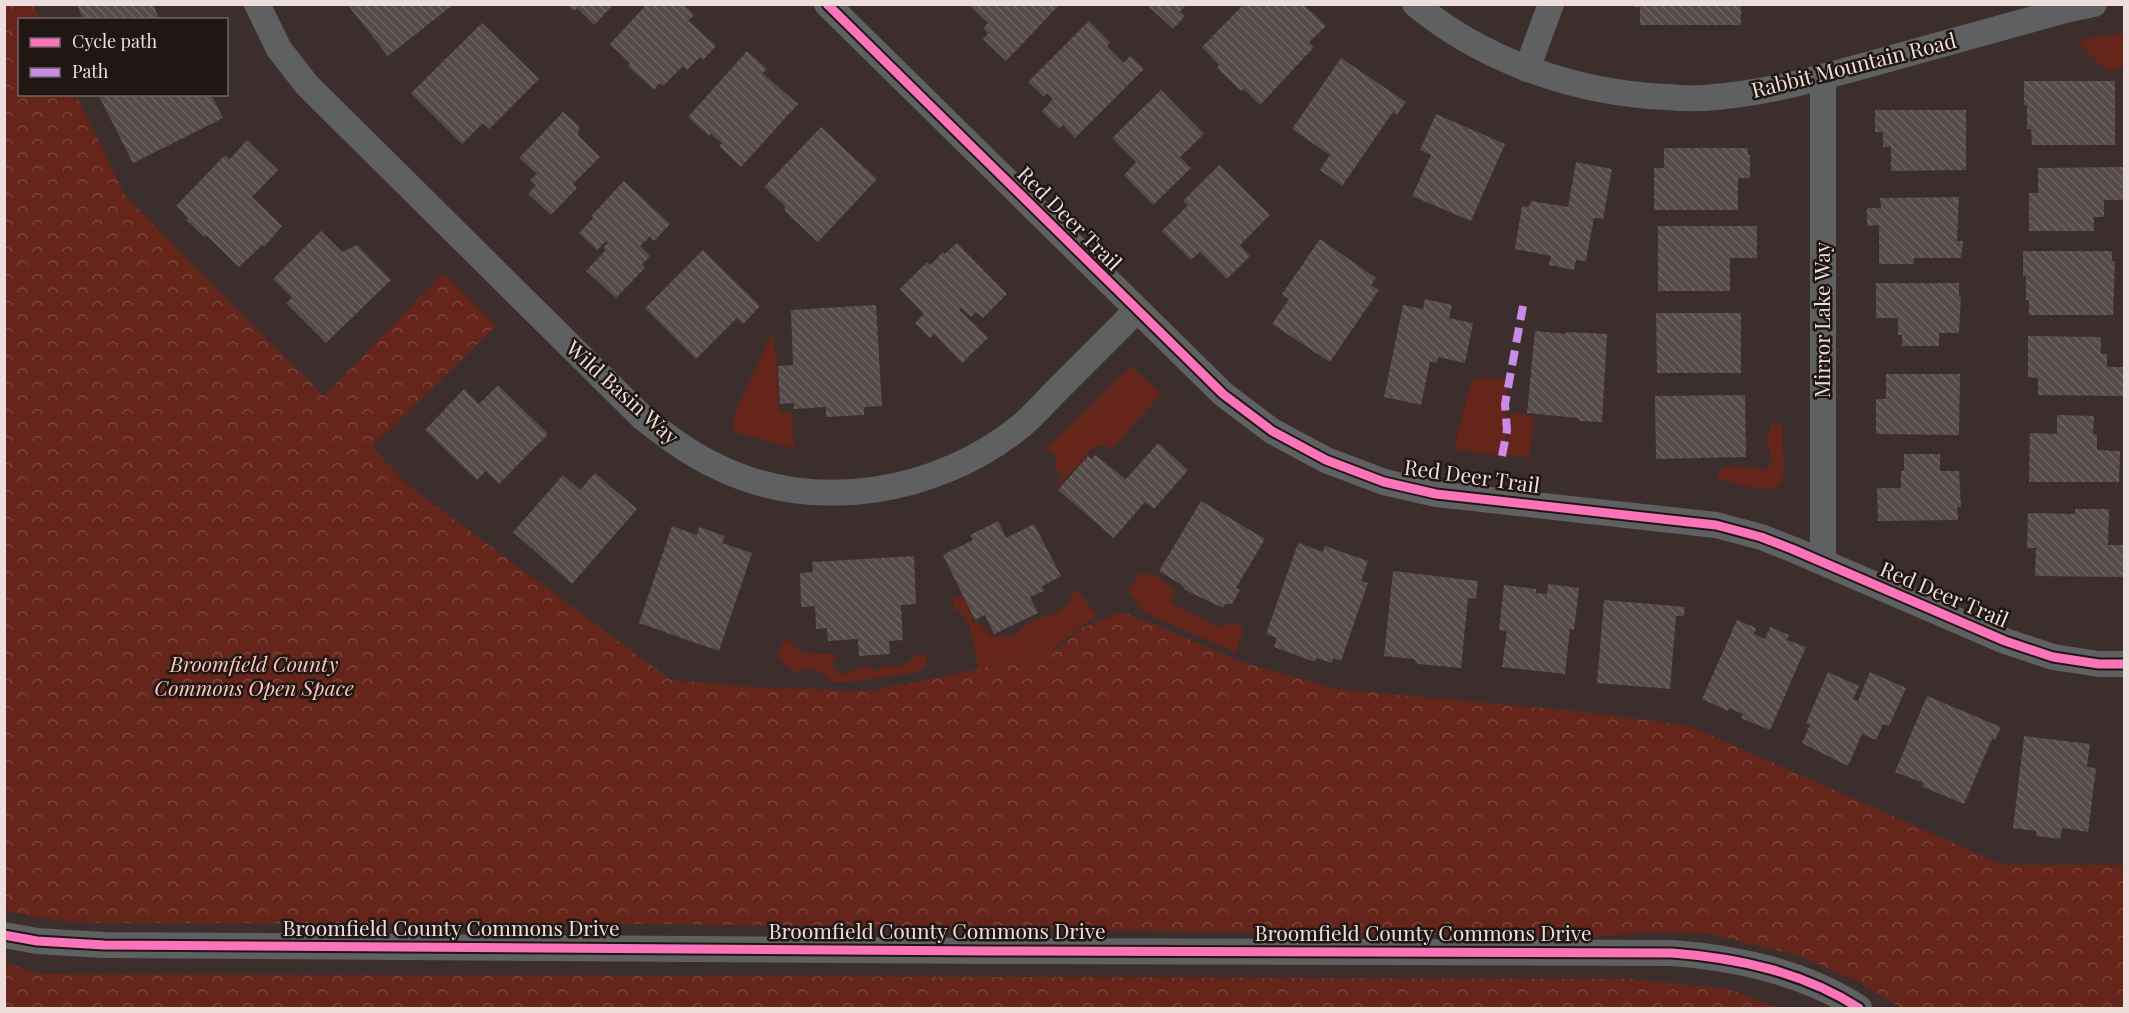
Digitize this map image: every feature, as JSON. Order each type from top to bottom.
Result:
[{"type":"street","name":"Wild Basin Way","points":[[257,4],[279,50],[307,85],[642,417],[678,445],[717,467],[759,483],[803,491],[853,493],[898,486],[940,474],[986,451],[1022,425],[1137,310]]},
{"type":"street","name":"Red Deer Trail","points":[[827,4],[1223,394],[1272,431],[1326,460],[1384,482],[1436,494],[1716,525],[1761,537],[2005,641],[2053,657],[2099,664],[2124,664]]},
{"type":"street","name":"Rabbit Mountain Road","points":[[1415,4],[1429,16],[1475,45],[1527,69],[1593,89],[1639,96],[1700,99],[1762,92],[2094,4]]},
{"type":"street","points":[[1527,69],[1551,4]]},
{"type":"street","name":"Mirror Lake Way","points":[[1822,77],[1822,562]]},
{"type":"street","name":"Broomfield County Commons Drive","points":[[4,935],[37,941],[104,945],[1672,953],[1714,957],[1760,966],[1809,982],[1859,1008]]},
{"type":"green space","name":"Broomfield County Commons Open Space","points":[[33,4],[40,18],[18,18],[18,96],[76,96],[126,197],[324,396],[443,273],[496,326],[372,447],[408,485],[671,680],[753,687],[868,691],[967,672],[1060,648],[1082,628],[1121,612],[1157,625],[1238,661],[1336,689],[1585,712],[1690,726],[2003,865],[2124,865],[2124,1008],[1901,1008],[1857,981],[1800,956],[1711,934],[1649,932],[1593,937],[659,924],[86,923],[39,918],[5,910],[4,5]]},
{"type":"green space","points":[[2124,33],[2124,67],[2108,72],[2083,48],[2079,40]]},
{"type":"green space","points":[[773,332],[779,411],[791,413],[794,448],[734,432],[733,416]]},
{"type":"green space","points":[[1131,366],[1161,394],[1112,449],[1097,446],[1086,454],[1084,460],[1059,484],[1057,482],[1062,476],[1056,468],[1056,456],[1050,450],[1045,450]]},
{"type":"green space","points":[[1483,377],[1509,381],[1505,404],[1507,430],[1502,456],[1454,449],[1471,380]]},
{"type":"green space","points":[[1515,412],[1534,418],[1529,457],[1505,455],[1510,429],[1508,418]]},
{"type":"green space","points":[[1771,425],[1782,425],[1784,473],[1779,484],[1773,487],[1754,488],[1717,479],[1719,471],[1729,465],[1767,470],[1773,460],[1767,442]]},
{"type":"green space","points":[[1141,573],[1156,576],[1168,584],[1175,592],[1171,598],[1173,604],[1220,627],[1232,623],[1241,626],[1243,631],[1236,653],[1143,612],[1128,590]]},
{"type":"green space","points":[[1077,590],[1097,615],[1051,650],[979,669],[971,631],[964,617],[959,611],[955,611],[952,599],[963,596],[974,623],[978,622],[989,634],[999,637],[1019,633],[1021,628],[1047,615],[1051,616],[1069,604],[1072,591]]},
{"type":"green space","points":[[788,639],[797,649],[803,651],[815,654],[835,654],[835,659],[832,660],[835,669],[842,674],[862,667],[875,671],[888,665],[897,667],[905,665],[917,654],[922,654],[927,658],[927,664],[919,672],[852,682],[831,682],[819,671],[811,668],[794,672],[778,657],[781,646]]},
{"type":"green space","points":[[5,962],[40,974],[1630,979],[1728,989],[1780,1008],[5,1008]]},
{"type":"building","points":[[77,4],[153,4],[159,18],[82,18]]},
{"type":"building","points":[[347,4],[454,4],[388,56]]},
{"type":"building","points":[[566,4],[614,4],[594,25],[577,8],[574,11]]},
{"type":"building","points":[[647,4],[683,4],[694,15],[683,26],[689,21],[716,46],[703,60],[700,57],[687,70],[683,66],[663,86],[660,83],[654,90],[628,66],[630,63],[610,44]]},
{"type":"building","points":[[973,4],[1060,4],[1006,61],[983,39],[988,33],[983,28],[988,23],[971,7]]},
{"type":"building","points":[[1146,4],[1187,4],[1180,12],[1185,16],[1173,29]]},
{"type":"building","points":[[1244,4],[1303,4],[1326,26],[1309,42],[1314,47],[1260,105],[1217,68],[1219,65],[1202,47]]},
{"type":"building","points":[[1634,4],[1741,4],[1741,25],[1640,25],[1640,7],[1634,7]]},
{"type":"building","points":[[1089,21],[1110,42],[1107,46],[1124,63],[1130,56],[1144,69],[1075,138],[1063,125],[1059,129],[1042,111],[1053,99],[1047,93],[1044,97],[1028,82]]},
{"type":"building","points":[[482,23],[539,79],[489,129],[483,123],[462,144],[411,93]]},
{"type":"building","points":[[747,51],[767,69],[762,73],[798,104],[741,167],[719,146],[722,143],[711,134],[709,136],[688,117]]},
{"type":"building","points":[[1341,58],[1406,102],[1397,115],[1393,112],[1342,186],[1320,170],[1330,155],[1292,129]]},
{"type":"building","points":[[2024,81],[2115,81],[2115,145],[2032,145],[2031,129],[2027,129],[2027,105],[2024,106]]},
{"type":"building","points":[[1161,90],[1204,134],[1180,157],[1191,168],[1153,205],[1124,175],[1136,162],[1112,138]]},
{"type":"building","points":[[99,96],[212,96],[223,118],[133,163]]},
{"type":"building","points":[[1875,110],[1966,110],[1966,170],[1891,171],[1891,147],[1883,147],[1883,132],[1875,132]]},
{"type":"building","points":[[563,112],[579,126],[578,135],[600,157],[573,184],[577,188],[551,215],[528,194],[536,185],[530,180],[537,174],[519,158]]},
{"type":"building","points":[[1436,114],[1505,144],[1471,221],[1412,196],[1431,155],[1420,150]]},
{"type":"building","points":[[821,127],[877,179],[818,242],[785,211],[785,206],[764,187]]},
{"type":"building","points":[[247,140],[278,170],[252,197],[282,226],[265,246],[262,245],[239,267],[206,235],[204,237],[186,220],[188,218],[176,206],[225,155],[230,159]]},
{"type":"building","points":[[1664,148],[1748,148],[1750,178],[1738,178],[1738,210],[1654,210],[1654,168],[1664,168]]},
{"type":"building","points":[[1576,162],[1612,169],[1603,219],[1594,218],[1586,261],[1576,260],[1574,270],[1549,265],[1551,256],[1515,249],[1522,206],[1529,207],[1531,201],[1568,207]]},
{"type":"building","points":[[1219,165],[1270,215],[1240,245],[1250,256],[1227,279],[1200,252],[1191,260],[1162,231],[1188,205],[1183,201]]},
{"type":"building","points":[[2123,167],[2123,200],[2104,200],[2104,217],[2094,217],[2094,231],[2029,231],[2029,193],[2038,193],[2038,168]]},
{"type":"building","points":[[624,181],[670,224],[654,241],[650,236],[640,246],[650,256],[642,264],[645,268],[616,298],[586,271],[606,250],[603,247],[608,243],[606,241],[597,250],[579,233],[593,218],[592,215]]},
{"type":"building","points":[[1959,197],[1957,241],[1963,241],[1961,258],[1914,258],[1914,264],[1879,264],[1879,225],[1867,226],[1867,208],[1881,208],[1880,198]]},
{"type":"building","points":[[1658,226],[1757,226],[1757,258],[1730,258],[1730,291],[1658,291]]},
{"type":"building","points":[[321,231],[342,252],[357,245],[391,280],[326,343],[286,303],[292,298],[273,279]]},
{"type":"building","points":[[1320,239],[1376,278],[1371,285],[1379,290],[1330,362],[1272,324],[1289,299],[1282,294]]},
{"type":"building","points":[[957,243],[1007,294],[983,318],[976,312],[971,317],[961,308],[959,310],[988,338],[962,363],[934,334],[930,338],[915,323],[924,314],[900,289],[927,262],[930,265],[943,252],[945,254]]},
{"type":"building","points":[[703,250],[760,306],[743,324],[737,318],[696,359],[645,308]]},
{"type":"building","points":[[2023,251],[2112,251],[2112,261],[2115,261],[2113,315],[2029,315],[2029,300],[2026,300],[2026,276],[2023,277]]},
{"type":"building","points":[[1876,283],[1959,283],[1959,296],[1961,296],[1959,333],[1939,333],[1939,346],[1902,346],[1902,335],[1898,335],[1898,318],[1876,318]]},
{"type":"building","points":[[1425,299],[1452,305],[1449,318],[1473,323],[1465,363],[1438,357],[1437,363],[1430,361],[1421,405],[1384,397],[1403,305],[1423,309]]},
{"type":"building","points":[[876,305],[882,406],[864,407],[864,415],[826,417],[826,407],[794,409],[794,403],[780,404],[778,366],[793,365],[791,310]]},
{"type":"building","points":[[1656,313],[1741,313],[1741,373],[1657,373]]},
{"type":"building","points":[[1535,331],[1607,334],[1602,422],[1527,413]]},
{"type":"building","points":[[2028,336],[2101,337],[2101,354],[2107,354],[2107,367],[2123,367],[2123,396],[2038,395],[2038,378],[2028,377]]},
{"type":"building","points":[[1886,374],[1960,374],[1959,435],[1876,434],[1876,399],[1886,399]]},
{"type":"building","points":[[498,385],[548,434],[499,484],[486,471],[477,480],[425,430],[464,389],[479,404]]},
{"type":"building","points":[[1745,395],[1746,457],[1656,459],[1655,396]]},
{"type":"building","points":[[2057,415],[2094,416],[2093,434],[2097,434],[2097,450],[2120,451],[2119,482],[2029,482],[2030,433],[2057,434]]},
{"type":"building","points":[[1158,443],[1188,470],[1154,509],[1145,502],[1114,538],[1058,490],[1088,456],[1092,459],[1095,455],[1126,479]]},
{"type":"building","points":[[1904,454],[1940,454],[1940,471],[1959,471],[1961,507],[1957,507],[1958,520],[1878,521],[1877,488],[1901,488]]},
{"type":"building","points":[[595,473],[637,509],[572,584],[513,532],[563,475],[580,490]]},
{"type":"building","points":[[1201,501],[1265,539],[1236,588],[1240,590],[1232,604],[1225,604],[1223,608],[1185,590],[1182,585],[1159,571]]},
{"type":"building","points":[[2075,509],[2109,509],[2108,545],[2123,545],[2123,577],[2035,576],[2036,548],[2027,548],[2028,513],[2075,514]]},
{"type":"building","points":[[998,521],[1006,538],[1034,524],[1061,576],[1042,586],[1044,591],[1030,597],[1038,613],[994,634],[985,615],[975,620],[943,555],[973,540],[970,535]]},
{"type":"building","points":[[672,526],[697,535],[699,527],[725,536],[722,543],[752,553],[719,651],[639,623]]},
{"type":"building","points":[[1298,543],[1323,552],[1325,546],[1368,561],[1361,581],[1368,583],[1341,661],[1333,658],[1332,663],[1316,658],[1315,662],[1274,647],[1277,638],[1266,634]]},
{"type":"building","points":[[914,556],[916,604],[901,605],[903,640],[889,641],[890,654],[859,656],[858,639],[828,641],[827,628],[816,629],[815,606],[801,607],[800,573],[813,572],[812,562]]},
{"type":"building","points":[[1393,571],[1478,581],[1476,599],[1468,598],[1461,668],[1418,664],[1414,659],[1384,656]]},
{"type":"building","points":[[1548,584],[1579,588],[1574,630],[1570,629],[1565,674],[1502,667],[1507,631],[1499,630],[1504,585],[1536,589],[1536,593],[1547,594]]},
{"type":"building","points":[[1604,600],[1685,607],[1684,616],[1676,616],[1670,689],[1597,683]]},
{"type":"building","points":[[1737,620],[1756,628],[1754,634],[1765,639],[1770,627],[1789,635],[1787,640],[1806,647],[1770,730],[1741,718],[1743,714],[1729,708],[1728,711],[1702,699]]},
{"type":"building","points":[[1828,672],[1859,686],[1853,699],[1858,701],[1870,672],[1906,688],[1889,726],[1883,724],[1876,740],[1862,734],[1848,766],[1802,743],[1810,725],[1806,723]]},
{"type":"building","points":[[1927,696],[2001,727],[1995,740],[1992,739],[1964,804],[1923,787],[1923,783],[1895,772]]},
{"type":"building","points":[[2024,736],[2090,744],[2087,767],[2096,768],[2088,832],[2062,828],[2060,839],[2036,836],[2036,831],[2013,828]]},
{"type":"marked path","points":[[1502,456],[1507,430],[1505,404],[1523,306]]},
{"type":"cycle path","points":[[827,4],[1223,394],[1272,431],[1326,460],[1384,482],[1436,494],[1716,525],[1761,537],[1792,549],[2005,641],[2053,657],[2099,664],[2124,664]]},
{"type":"cycle path","points":[[4,935],[37,941],[104,945],[1672,953],[1745,963],[1793,976],[1859,1008]]}]
